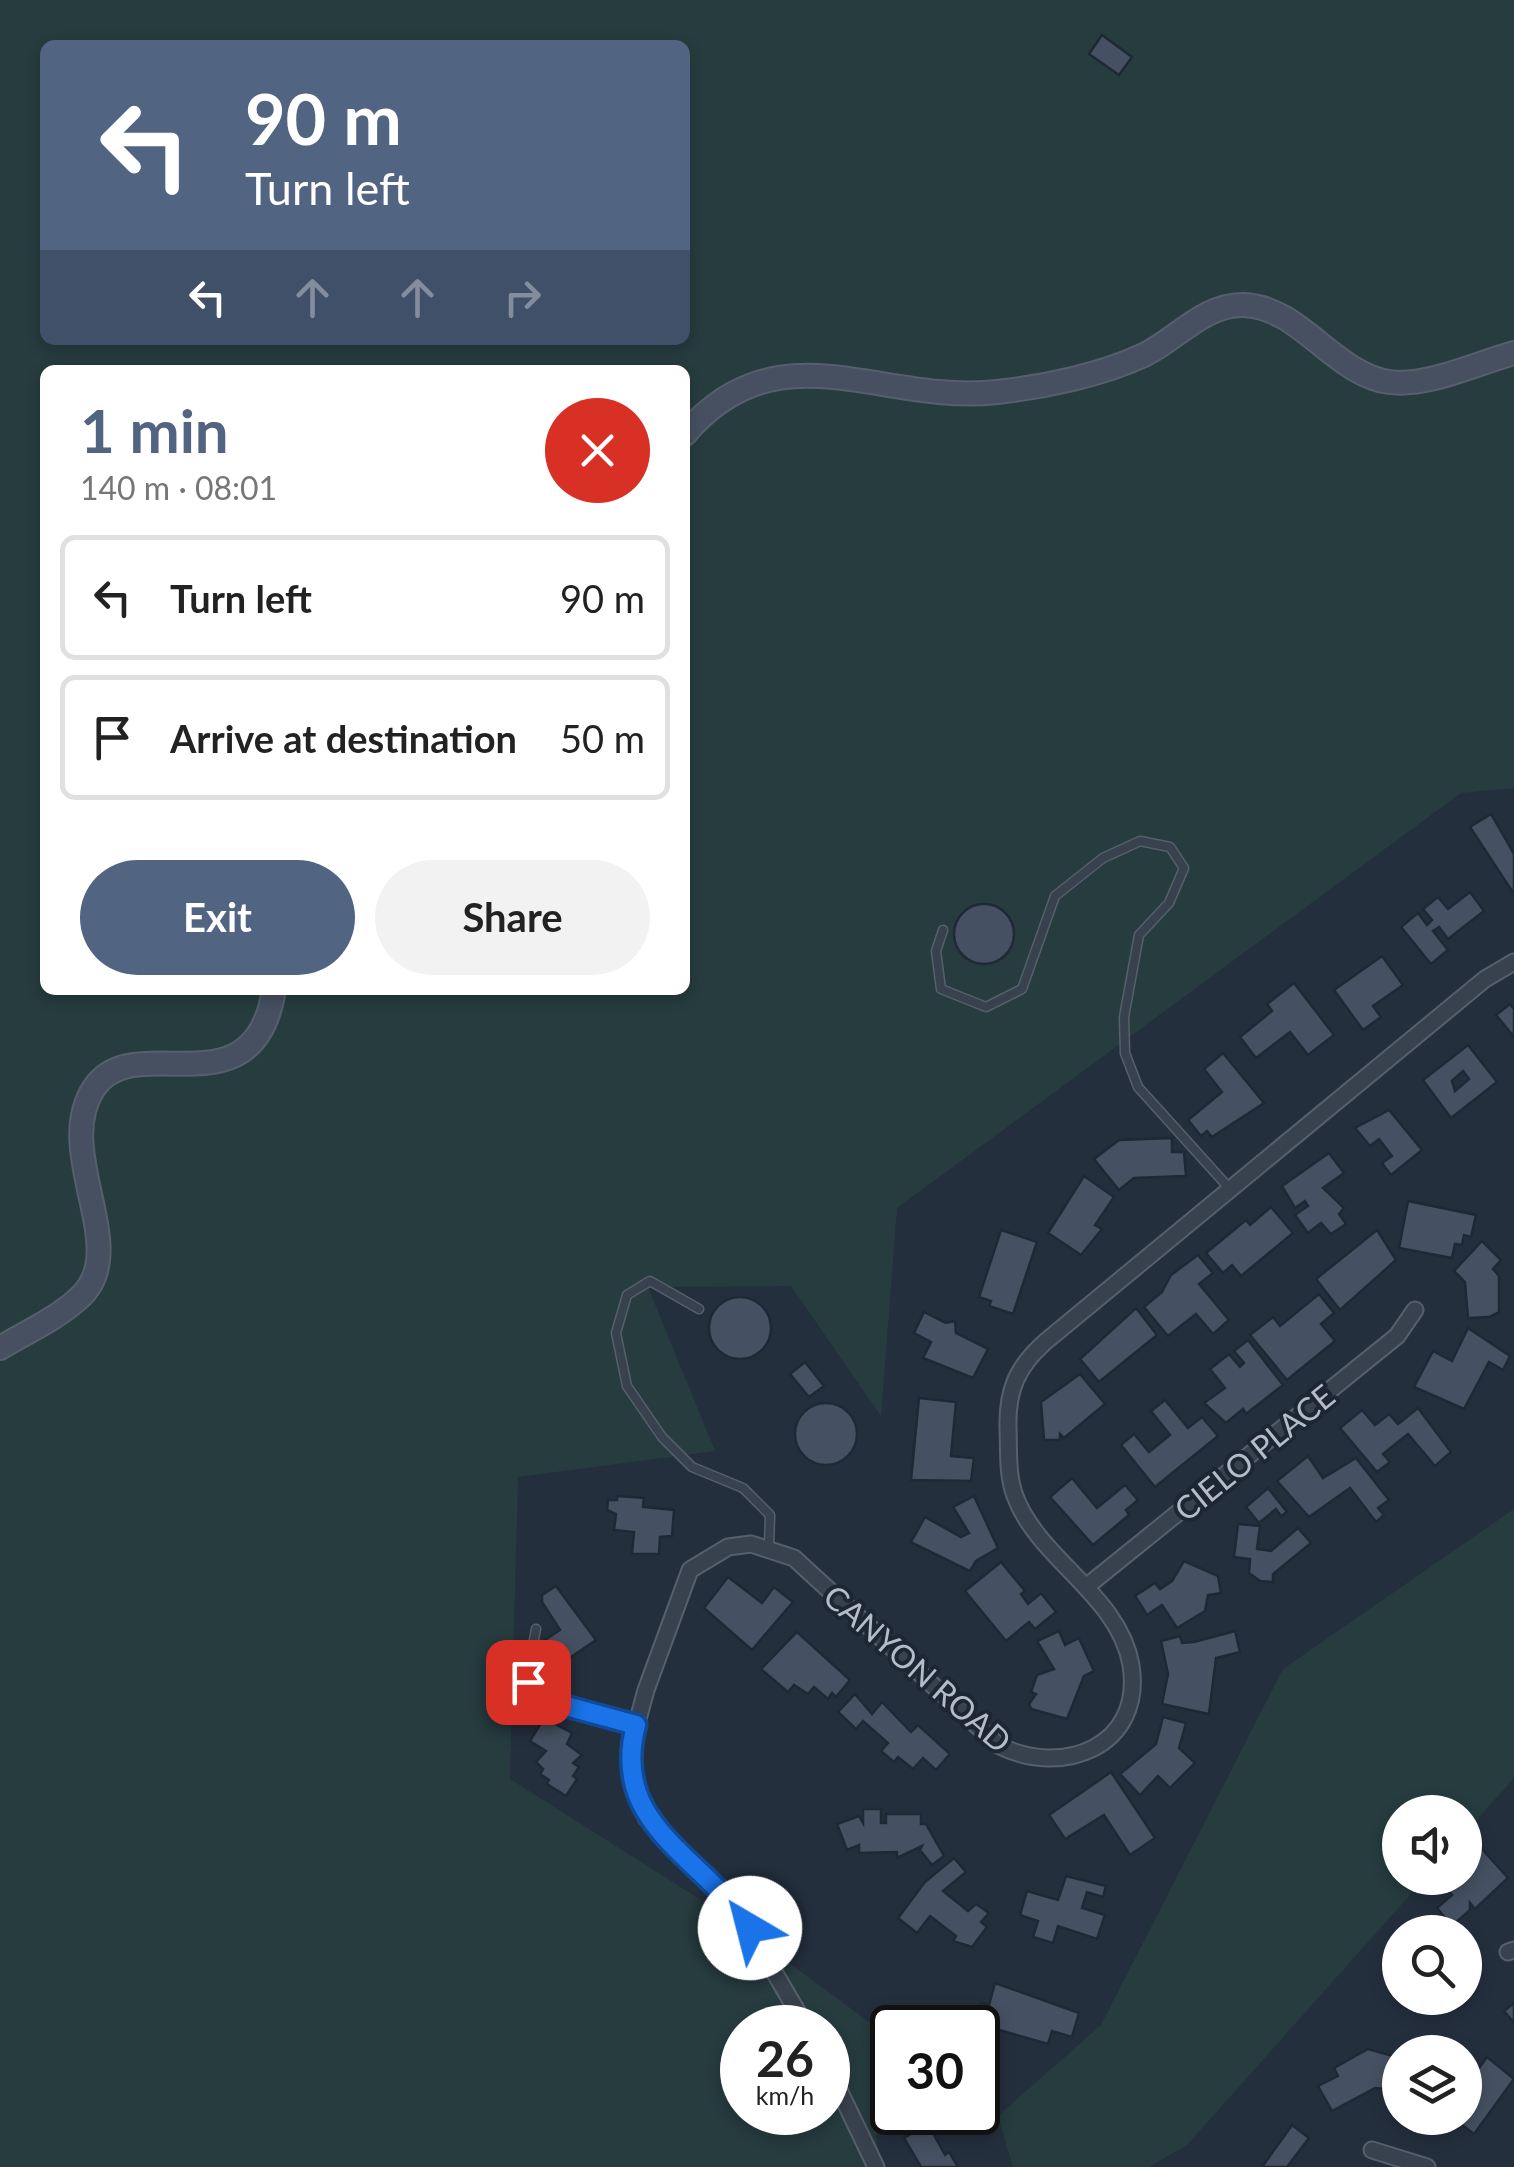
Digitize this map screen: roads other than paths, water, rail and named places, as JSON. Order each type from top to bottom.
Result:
[{"type":"street","points":[[690,429],[716,402],[756,382],[794,374],[959,395],[1000,392],[1084,374],[1145,354],[1226,306],[1264,309],[1368,376],[1390,382],[1413,382],[1514,353]]},
{"type":"street","name":"CANYON ROAD","points":[[769,1547],[794,1558],[998,1745],[1023,1758],[1052,1762],[1080,1756],[1104,1741],[1122,1719],[1131,1692],[1130,1663],[1120,1636],[1086,1587],[1028,1520],[1015,1496],[1009,1467],[1008,1400],[1015,1378],[1045,1342],[1485,979],[1514,962]]},
{"type":"street","points":[[0,1348],[80,1298],[95,1273],[100,1245],[83,1173],[80,1129],[94,1087],[121,1068],[214,1063],[234,1056],[263,1027],[273,995]]},
{"type":"street","name":"CIELO PLACE","points":[[1086,1587],[1397,1336],[1415,1310]]},
{"type":"street","points":[[769,1547],[728,1547],[690,1570],[673,1607],[636,1725],[630,1774],[646,1818],[733,1902],[794,2005]]},
{"type":"street","points":[[850,2113],[876,2167]]},
{"type":"street","points":[[1372,2150],[1427,2167]]},
{"type":"lane","points":[[944,930],[936,951],[941,989],[986,1006],[1022,989],[1055,896],[1103,858],[1140,841],[1170,847],[1184,868],[1169,902],[1140,935],[1124,1016],[1125,1053],[1138,1087],[1230,1189]]},
{"type":"lane","points":[[699,1309],[650,1281],[626,1294],[616,1332],[626,1386],[662,1437],[692,1467],[743,1488],[770,1515],[769,1547]]},
{"type":"lane","points":[[536,1629],[529,1666],[531,1693],[636,1725]]}]
